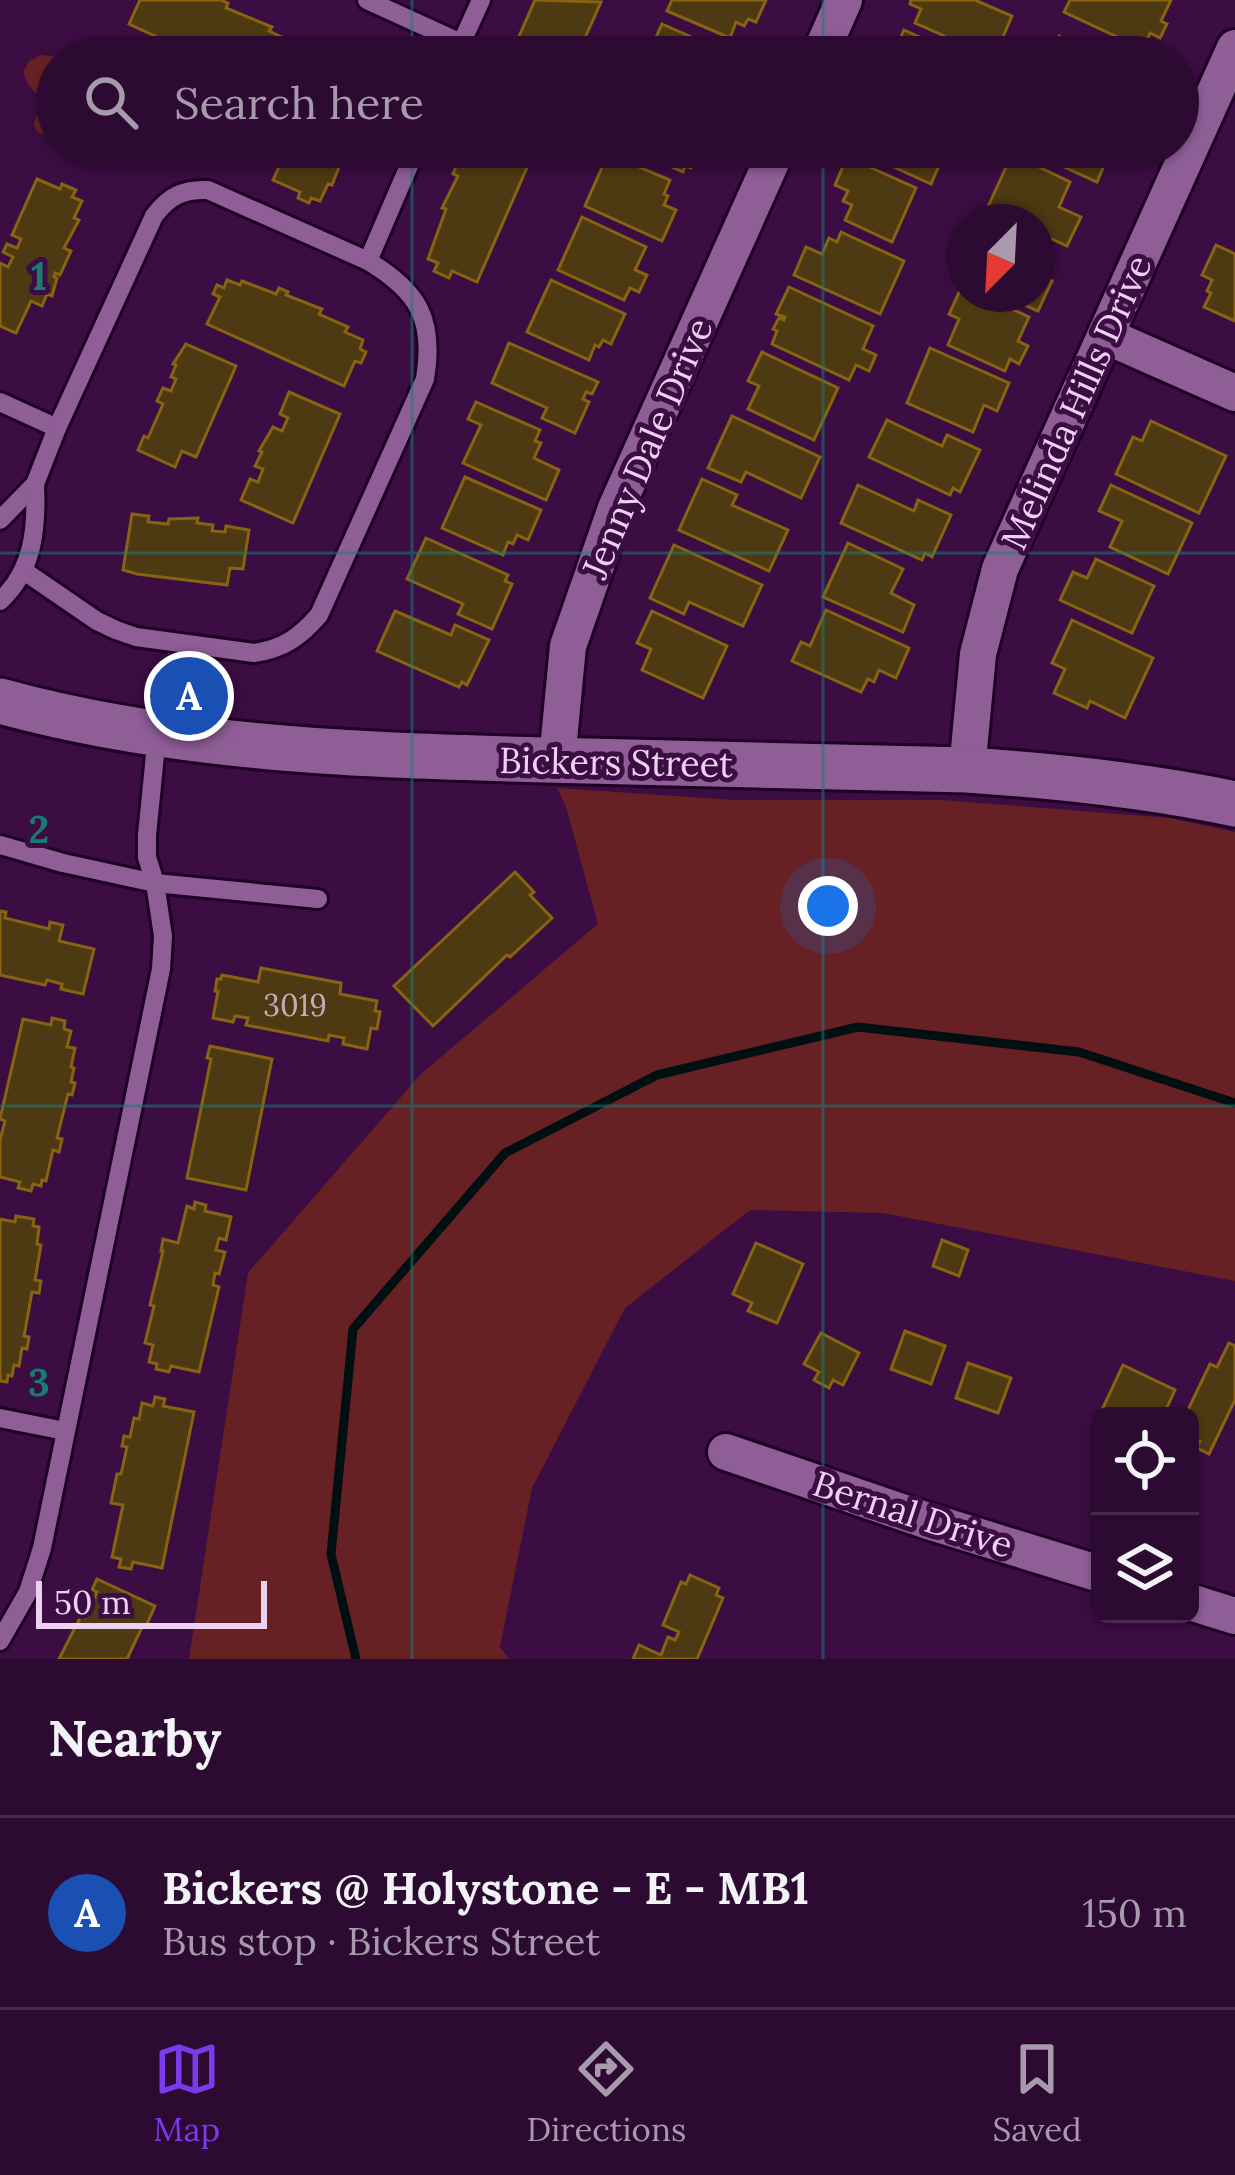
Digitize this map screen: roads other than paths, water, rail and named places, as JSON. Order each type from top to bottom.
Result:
[{"type":"street","points":[[828,36],[844,0]]},
{"type":"street","name":"Melinda Hills Drive","points":[[1199,128],[1235,48]]},
{"type":"street","name":"Jenny Dale Drive","points":[[557,760],[568,646],[616,508],[769,168]]},
{"type":"street","name":"Melinda Hills Drive","points":[[967,770],[978,654],[1000,569],[1181,168]]},
{"type":"street","points":[[1106,336],[1235,393]]},
{"type":"street","name":"Bickers Street","points":[[0,701],[157,735],[278,749],[412,757],[967,770],[1160,788],[1235,803]]},
{"type":"street","name":"Bernal Drive","points":[[726,1452],[1091,1571]]},
{"type":"street","points":[[1199,1605],[1235,1616]]},
{"type":"lane","points":[[367,0],[433,36]]},
{"type":"lane","points":[[464,36],[481,0]]},
{"type":"lane","points":[[368,261],[407,168]]},
{"type":"lane","points":[[0,601],[24,571],[34,529],[35,484],[57,428],[154,216],[172,196],[208,190],[368,261],[395,278],[409,294],[428,333],[425,379],[319,616],[288,644],[254,652],[136,637],[97,621],[24,571]]},
{"type":"lane","points":[[0,402],[57,428]]},
{"type":"lane","points":[[0,520],[35,484]]},
{"type":"lane","points":[[0,1641],[28,1592],[42,1548],[161,969],[164,936],[147,857],[157,735]]},
{"type":"lane","points":[[0,845],[155,883],[318,899]]},
{"type":"lane","points":[[0,1418],[65,1431]]},
{"type":"waterway","points":[[356,1659],[331,1554],[353,1329],[505,1153],[657,1075],[858,1027],[1079,1052],[1235,1103]]},
{"type":"place","name":"Bickers @ Holystone - E - MB1","points":[[189,696]]}]
